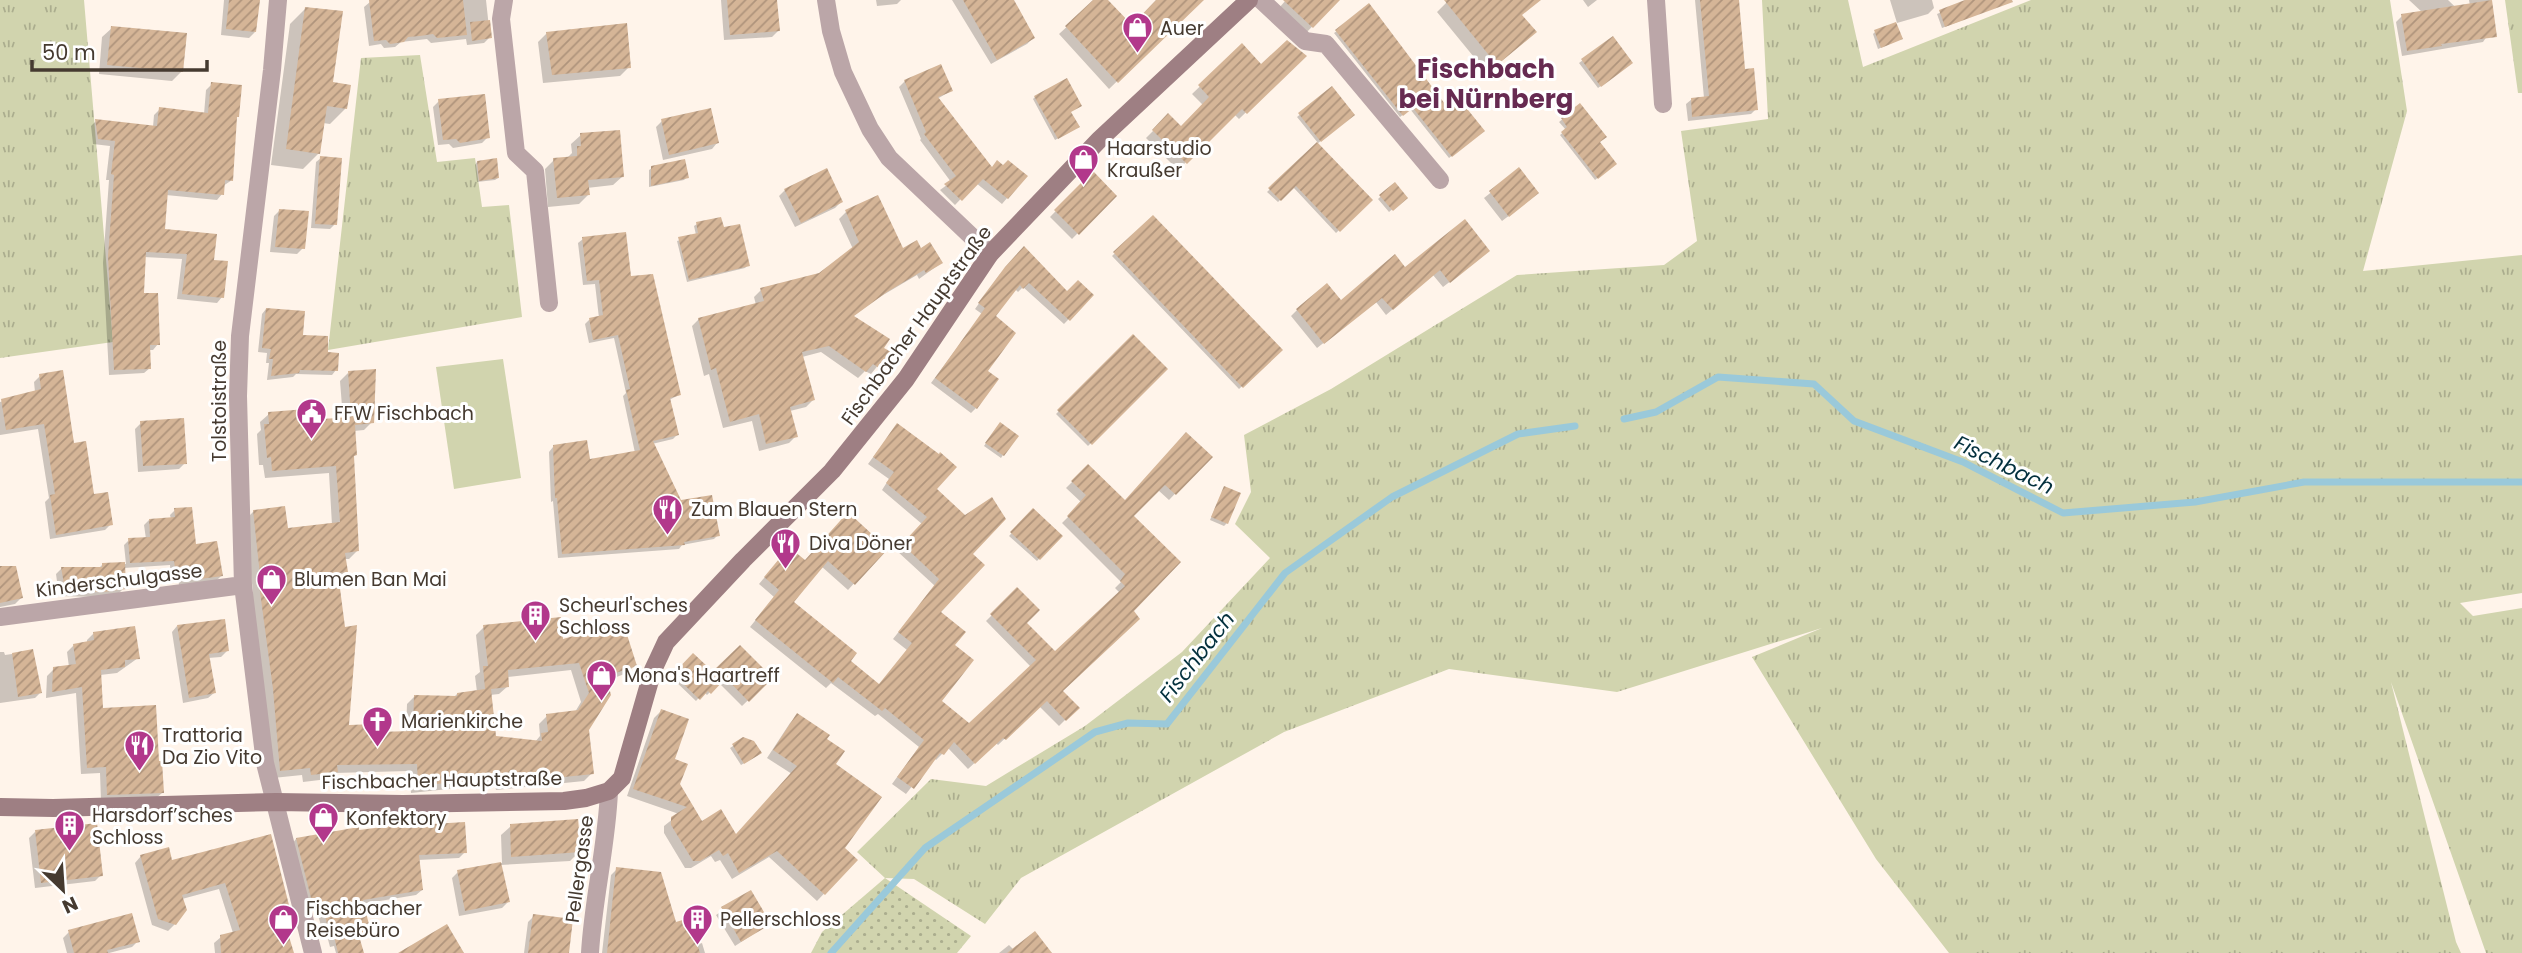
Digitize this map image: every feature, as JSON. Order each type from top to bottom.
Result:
[{"type":"main road","name":"Fischbacher Hauptstraße","points":[[0,807],[564,801],[608,791],[622,778],[653,670],[666,642],[832,471],[906,379],[990,254],[1100,139],[1249,0]]},
{"type":"street","name":"Tolstoistraße","points":[[278,0],[240,336],[238,396],[243,586],[265,763],[313,953]]},
{"type":"street","points":[[504,0],[501,19],[516,153],[535,171],[549,303]]},
{"type":"street","points":[[826,0],[831,31],[843,72],[870,129],[889,158],[990,254]]},
{"type":"street","points":[[1261,0],[1305,41],[1326,44],[1440,180]]},
{"type":"street","points":[[1656,0],[1663,104]]},
{"type":"street","name":"Kinderschulgasse","points":[[0,617],[243,586]]},
{"type":"street","name":"Pellergasse","points":[[590,953],[608,791]]},
{"type":"green space","points":[[0,0],[84,0],[113,342],[0,358]]},
{"type":"green space","points":[[1762,0],[1848,0],[1863,67],[2031,0],[2390,0],[2407,111],[2363,271],[2522,255],[2522,593],[2460,603],[2473,616],[2522,608],[2522,953],[2486,953],[2391,682],[2461,953],[1949,953],[1876,859],[1752,657],[1822,628],[1617,692],[1449,669],[1284,732],[1021,878],[985,924],[914,879],[885,878],[857,852],[931,779],[986,786],[1085,726],[1182,652],[1270,558],[1235,524],[1251,492],[1244,435],[1331,389],[1517,275],[1664,265],[1697,241],[1681,131],[1768,119]]},
{"type":"green space","points":[[2505,0],[2522,0],[2522,93],[2518,93]]},
{"type":"green space","points":[[420,55],[437,162],[475,158],[482,207],[509,205],[522,317],[328,350],[361,58]]},
{"type":"green space","points":[[503,359],[521,478],[454,489],[436,367]]},
{"type":"green space","points":[[885,878],[971,936],[957,953],[811,953],[822,932]]},
{"type":"building","points":[[229,0],[260,0],[256,32],[226,29]]},
{"type":"building","points":[[369,0],[463,0],[467,35],[437,38],[433,34],[408,37],[404,42],[390,44],[386,40],[374,41]]},
{"type":"building","points":[[727,0],[777,0],[780,31],[730,35]]},
{"type":"building","points":[[963,0],[1014,0],[1035,38],[997,60]]},
{"type":"building","points":[[1093,0],[1108,0],[1132,25],[1156,0],[1204,0],[1118,83],[1065,26]]},
{"type":"building","points":[[1283,0],[1340,0],[1313,28]]},
{"type":"building","points":[[1444,0],[1541,0],[1522,15],[1537,32],[1497,65]]},
{"type":"building","points":[[1700,0],[1739,0],[1745,69],[1754,68],[1758,110],[1692,117],[1691,98],[1709,96]]},
{"type":"building","points":[[1965,0],[2013,2],[1945,27],[1939,10]]},
{"type":"building","points":[[2492,0],[2497,37],[2407,51],[2401,14]]},
{"type":"building","points":[[1369,3],[1445,104],[1456,95],[1485,131],[1452,157],[1413,108],[1403,116],[1335,30]]},
{"type":"building","points":[[305,7],[343,11],[333,82],[351,85],[347,109],[327,106],[320,154],[286,149]]},
{"type":"building","points":[[490,20],[492,38],[472,41],[470,22]]},
{"type":"building","points":[[1896,22],[1903,39],[1881,48],[1874,30]]},
{"type":"building","points":[[627,23],[631,68],[552,75],[546,32]]},
{"type":"building","points":[[111,26],[187,33],[183,72],[107,65]]},
{"type":"building","points":[[1613,36],[1633,63],[1601,87],[1581,59]]},
{"type":"building","points":[[1287,40],[1307,56],[1247,114],[1242,109],[1187,164],[1152,130],[1168,113],[1181,126],[1209,97],[1198,85],[1242,43],[1261,64]]},
{"type":"building","points":[[941,64],[953,91],[938,97],[992,167],[997,160],[1003,165],[1008,160],[1028,176],[1008,199],[983,179],[962,201],[944,184],[956,176],[924,134],[926,132],[904,80]]},
{"type":"building","points":[[1067,78],[1082,106],[1071,112],[1080,127],[1058,139],[1034,96]]},
{"type":"building","points":[[211,82],[242,85],[233,181],[225,180],[224,195],[168,190],[165,229],[217,234],[214,260],[228,261],[224,298],[182,294],[187,254],[146,252],[144,293],[158,293],[160,345],[150,345],[151,369],[114,370],[108,256],[115,141],[98,139],[95,119],[157,126],[159,107],[208,113]]},
{"type":"building","points":[[1332,86],[1355,115],[1321,142],[1298,113]]},
{"type":"building","points":[[485,94],[490,138],[460,143],[456,139],[443,140],[438,99]]},
{"type":"building","points":[[1580,103],[1607,137],[1600,142],[1617,164],[1598,179],[1561,132],[1567,127],[1561,118]]},
{"type":"building","points":[[711,108],[719,143],[669,155],[661,119]]},
{"type":"building","points":[[620,130],[624,177],[588,180],[590,195],[557,198],[553,158],[577,156],[577,146],[581,146],[580,133]]},
{"type":"building","points":[[1317,142],[1373,200],[1340,232],[1296,186],[1281,201],[1268,188]]},
{"type":"building","points":[[320,156],[342,158],[337,225],[315,224]]},
{"type":"building","points":[[497,158],[499,178],[479,181],[477,161]]},
{"type":"building","points":[[685,159],[689,178],[651,186],[651,166]]},
{"type":"building","points":[[1519,167],[1539,193],[1509,217],[1489,191]]},
{"type":"building","points":[[827,168],[843,202],[801,223],[784,189]]},
{"type":"building","points":[[1093,171],[1117,196],[1079,235],[1054,210]]},
{"type":"building","points":[[1395,182],[1408,198],[1393,211],[1379,195]]},
{"type":"building","points":[[878,195],[903,248],[917,240],[921,248],[930,242],[943,263],[926,273],[924,270],[887,292],[854,316],[890,339],[884,348],[891,352],[879,368],[873,364],[866,372],[829,346],[802,352],[815,400],[790,407],[798,437],[766,444],[759,414],[730,422],[716,368],[711,370],[698,318],[764,301],[760,288],[819,273],[859,242],[845,210]]},
{"type":"building","points":[[279,209],[309,211],[305,249],[275,247]]},
{"type":"building","points":[[1153,215],[1283,350],[1243,388],[1113,252]]},
{"type":"building","points":[[721,217],[724,227],[740,224],[750,266],[689,280],[678,237],[698,233],[696,222]]},
{"type":"building","points":[[1465,219],[1490,251],[1450,283],[1440,270],[1393,310],[1382,298],[1324,344],[1296,309],[1327,283],[1341,300],[1395,254],[1405,267]]},
{"type":"building","points":[[626,232],[631,276],[653,274],[681,395],[670,398],[679,435],[653,441],[681,500],[712,495],[720,536],[684,542],[685,545],[562,554],[555,498],[553,445],[587,440],[590,459],[640,450],[626,390],[630,389],[618,335],[593,340],[589,318],[603,315],[599,280],[587,281],[582,237]]},
{"type":"building","points":[[1024,246],[1067,291],[1078,280],[1094,295],[1070,321],[1029,283],[1023,289],[1020,285],[996,316],[1016,333],[988,371],[999,379],[977,409],[935,378],[985,308],[978,303]]},
{"type":"building","points":[[266,308],[305,311],[303,335],[328,336],[328,352],[339,353],[338,371],[300,370],[299,373],[271,376],[271,349],[262,348]]},
{"type":"building","points":[[1133,334],[1168,369],[1092,445],[1057,410]]},
{"type":"building","points":[[376,369],[374,423],[355,425],[359,551],[345,553],[348,572],[338,573],[345,627],[357,625],[349,725],[376,724],[376,732],[413,731],[414,695],[457,696],[457,693],[485,689],[483,666],[488,666],[483,625],[561,617],[563,639],[623,622],[637,666],[606,676],[611,695],[589,730],[594,774],[504,783],[503,777],[418,786],[417,764],[337,765],[338,772],[311,775],[310,768],[280,771],[253,510],[285,506],[288,528],[340,522],[336,466],[272,471],[271,457],[267,458],[264,424],[269,424],[268,412],[307,409],[308,420],[351,417],[348,371]],"holes":[[[579,663],[589,693],[578,710],[546,714],[548,732],[541,733],[542,741],[496,736],[491,689],[509,687],[508,670]]]},
{"type":"building","points":[[63,370],[74,443],[86,441],[94,494],[108,492],[113,525],[56,535],[50,495],[55,494],[44,424],[6,430],[1,399],[41,389],[39,374]]},
{"type":"building","points":[[184,418],[187,464],[143,466],[140,421]]},
{"type":"building","points":[[1000,422],[1019,436],[1004,456],[985,443]]},
{"type":"building","points":[[897,423],[957,467],[937,489],[965,515],[992,497],[1006,519],[973,554],[985,565],[941,612],[966,632],[955,645],[974,660],[942,701],[969,723],[1036,660],[990,614],[1017,587],[1040,610],[1027,623],[1055,651],[1125,586],[1120,581],[1125,574],[1067,516],[1086,495],[1071,481],[1088,464],[1125,500],[1186,432],[1213,457],[1176,495],[1165,485],[1134,516],[1181,562],[1134,611],[1140,619],[1063,691],[1080,708],[1066,721],[1047,701],[1006,740],[1003,738],[975,764],[954,742],[944,755],[940,753],[914,789],[897,777],[924,740],[885,708],[882,711],[838,677],[833,683],[755,620],[779,590],[764,577],[789,547],[805,560],[848,512],[888,549],[855,585],[828,561],[794,602],[857,653],[851,661],[879,684],[912,643],[898,632],[939,579],[902,544],[927,517],[886,483],[894,472],[873,457]]},
{"type":"building","points":[[1224,486],[1241,493],[1228,524],[1211,517]]},
{"type":"building","points":[[192,507],[196,544],[217,541],[223,576],[184,581],[182,573],[176,575],[174,561],[130,563],[128,538],[150,537],[149,519],[175,517],[174,508]]},
{"type":"building","points":[[1033,508],[1063,536],[1040,560],[1010,532]]},
{"type":"building","points":[[125,562],[126,589],[103,592],[65,590],[61,567],[102,567],[102,563]]},
{"type":"building","points":[[0,566],[16,566],[23,598],[0,603]]},
{"type":"building","points":[[225,619],[229,651],[209,654],[216,693],[189,698],[177,625]]},
{"type":"building","points":[[135,626],[140,659],[125,660],[125,667],[101,670],[103,708],[156,705],[164,793],[107,795],[106,767],[87,768],[82,687],[52,692],[53,667],[76,664],[73,644],[94,640],[93,632]]},
{"type":"building","points":[[740,645],[773,678],[749,702],[716,668]]},
{"type":"building","points":[[33,649],[42,693],[18,697],[12,653]]},
{"type":"building","points":[[693,653],[723,681],[711,694],[708,691],[700,700],[673,674]]},
{"type":"building","points":[[661,709],[689,719],[675,759],[688,764],[680,784],[702,821],[721,809],[736,834],[797,766],[773,750],[797,713],[830,735],[827,739],[845,751],[836,764],[882,797],[845,848],[858,860],[825,895],[777,851],[739,873],[728,853],[723,856],[719,850],[700,861],[693,861],[671,825],[671,817],[687,807],[633,789]]},
{"type":"building","points":[[743,737],[754,741],[762,753],[744,764],[732,744]]},
{"type":"building","points":[[578,819],[581,852],[511,857],[510,824]]},
{"type":"building","points":[[465,822],[467,853],[419,855],[423,890],[363,900],[371,933],[359,936],[364,953],[338,953],[331,924],[327,924],[321,900],[312,902],[296,838],[359,827],[359,830],[415,823]]},
{"type":"building","name":"Harsdorf’sches Schloss","points":[[97,823],[103,876],[41,883],[35,830]]},
{"type":"building","points":[[271,834],[289,905],[280,907],[294,953],[221,953],[220,935],[240,930],[225,883],[182,895],[187,910],[176,925],[158,919],[140,855],[169,847],[172,860]]},
{"type":"building","points":[[501,862],[510,902],[465,911],[457,870]]},
{"type":"building","points":[[616,867],[661,872],[676,922],[689,918],[700,953],[607,953]]},
{"type":"building","points":[[751,890],[771,924],[741,942],[721,907]]},
{"type":"building","points":[[132,913],[140,942],[107,950],[108,953],[74,953],[68,930]]},
{"type":"building","points":[[533,914],[573,919],[569,953],[528,953]]},
{"type":"building","points":[[447,924],[464,953],[398,953]]},
{"type":"building","points":[[1035,931],[1052,953],[1007,953]]},
{"type":"waterway","name":"Fischbach","points":[[1624,419],[1656,412],[1718,377],[1814,384],[1854,421],[1963,462],[2063,513],[2195,502],[2304,482],[2522,482]]},
{"type":"waterway","name":"Fischbach","points":[[831,953],[925,848],[1095,732],[1128,723],[1167,724],[1285,573],[1392,497],[1518,434],[1575,426]]},
{"type":"place","name":"Auer","points":[[1137,55]]},
{"type":"place","name":"Haarstudio Kraußer","points":[[1084,186]]},
{"type":"place","name":"FFW Fischbach","points":[[311,440]]},
{"type":"place","name":"Zum Blauen Stern","points":[[668,536]]},
{"type":"place","name":"Diva Döner","points":[[786,570]]},
{"type":"place","name":"Blumen Ban Mai","points":[[271,606]]},
{"type":"place","name":"Scheurl'sches Schloss","points":[[536,643]]},
{"type":"place","name":"Mona's Haartreff","points":[[601,702]]},
{"type":"place","name":"Marienkirche","points":[[378,748]]},
{"type":"place","name":"Trattoria Da Zio Vito","points":[[139,773]]},
{"type":"place","name":"Konfektory","points":[[323,845]]},
{"type":"place","name":"Harsdorf’sches Schloss","points":[[69,853]]},
{"type":"place","name":"Fischbacher Reisebüro","points":[[283,946]]},
{"type":"place","name":"Pellerschloss","points":[[697,946]]},
{"type":"district","name":"Fischbach bei Nürnberg","points":[[1486,84]]}]
